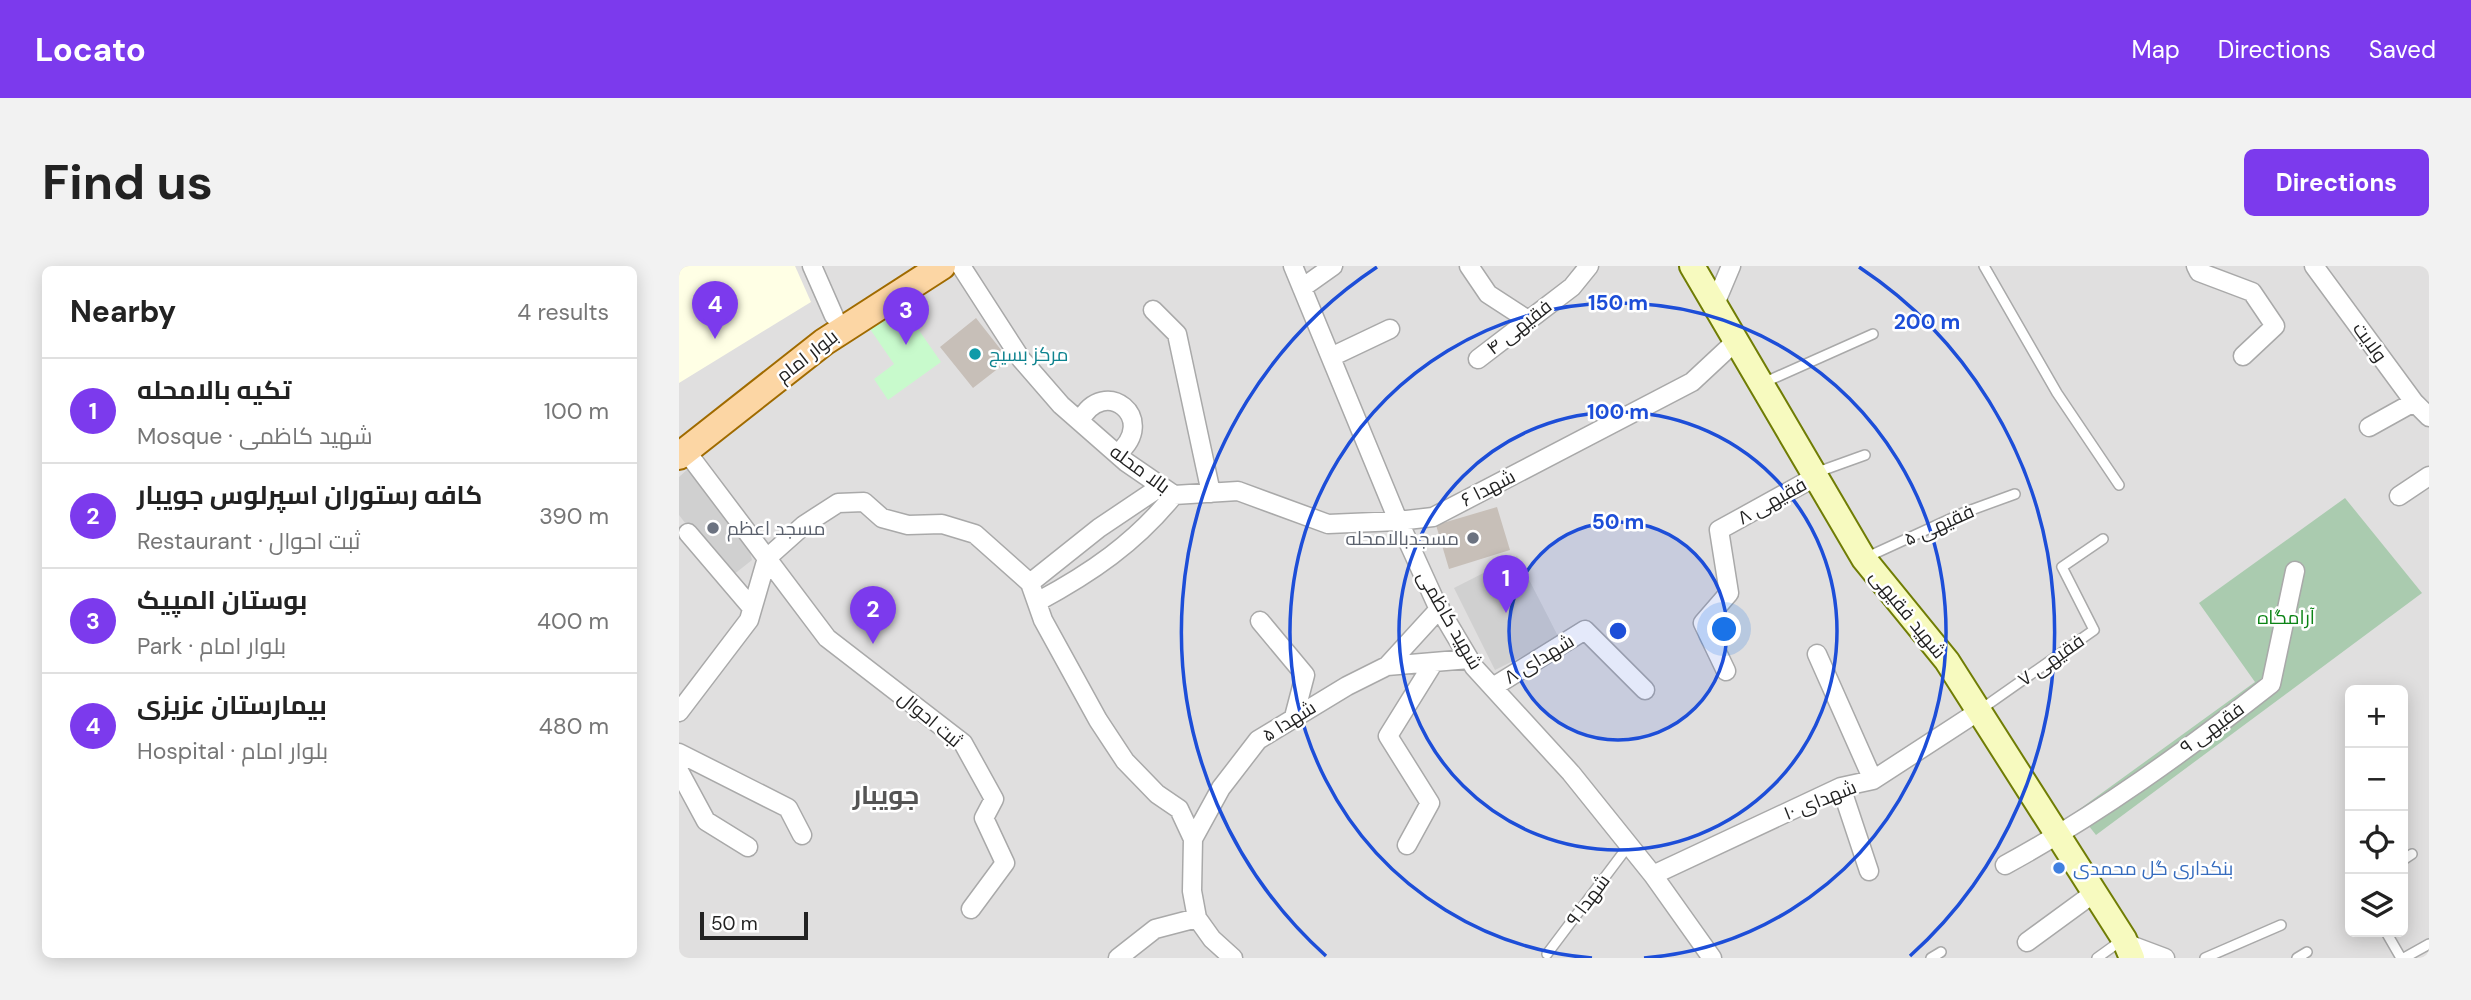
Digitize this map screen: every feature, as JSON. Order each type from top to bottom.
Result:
[{"type":"main road","name":"بلوار امام","points":[[681,448],[910,266]]},
{"type":"main road","name":"بلوار امام","points":[[838,322],[942,266]]},
{"type":"main road","name":"شهید فقیهی","points":[[1692,266],[1864,559],[1947,661],[2127,947]]},
{"type":"street","points":[[812,266],[838,322]]},
{"type":"street","name":"بالا محله","points":[[961,266],[1021,359],[1061,405],[1117,454],[1167,491],[1238,491],[1328,524],[1398,521]]},
{"type":"street","name":"شهید کاظمی","points":[[1293,266],[1398,521],[1440,608],[1469,659],[1571,773],[1653,875],[1712,958]]},
{"type":"street","points":[[1302,288],[1333,266]]},
{"type":"street","points":[[1469,266],[1487,294],[1528,320]]},
{"type":"street","name":"فقیهی ۴","points":[[1478,359],[1571,287],[1589,266]]},
{"type":"street","points":[[1715,304],[1731,266]]},
{"type":"street","points":[[2196,266],[2200,272],[2252,292],[2276,326],[2243,356]]},
{"type":"street","name":"ولایت","points":[[2314,266],[2414,402],[2429,416]]},
{"type":"street","points":[[1153,310],[1177,334],[1211,493]]},
{"type":"street","points":[[1331,356],[1390,329]]},
{"type":"street","name":"شهدا ۶","points":[[1398,521],[1433,517],[1692,382],[1737,341]]},
{"type":"street","points":[[1080,421],[1088,407],[1099,401],[1109,400],[1123,406],[1132,415],[1134,429],[1128,443],[1117,454]]},
{"type":"street","points":[[2369,427],[2414,402]]},
{"type":"street","points":[[681,448],[767,558]]},
{"type":"street","name":"فقیهی ۸","points":[[1725,671],[1703,623],[1729,593],[1719,530],[1815,475]]},
{"type":"street","points":[[2399,496],[2429,476]]},
{"type":"street","points":[[1030,583],[1069,551],[1167,491]]},
{"type":"street","points":[[1037,602],[1083,577],[1134,539],[1167,491]]},
{"type":"street","points":[[679,712],[749,620],[767,558],[804,525],[838,503],[864,502],[882,518],[908,525],[942,524],[975,534],[1030,583],[1043,620],[1069,669],[1125,761],[1157,794],[1179,809],[1193,839],[1192,891],[1197,918],[1212,939],[1233,958]]},
{"type":"street","points":[[688,533],[752,608]]},
{"type":"street","name":"ثبت احوال","points":[[767,558],[827,638],[963,744],[994,799],[984,818],[1005,863],[971,909]]},
{"type":"street","name":"فقیهی ۹","points":[[2005,865],[2058,836],[2217,727],[2271,684],[2295,571]]},
{"type":"street","name":"شهدا ۵","points":[[1193,839],[1221,788],[1258,740],[1347,686],[1387,666],[1440,608]]},
{"type":"street","points":[[1260,621],[1305,675],[1294,717]]},
{"type":"street","name":"شهدای ۸","points":[[1493,687],[1585,631],[1645,690]]},
{"type":"street","points":[[1817,654],[1873,780]]},
{"type":"street","name":"شهدا ۵","points":[[1387,666],[1469,659]]},
{"type":"street","points":[[1407,845],[1430,803],[1388,736],[1434,662]]},
{"type":"street","name":"شهدای ۱۰","points":[[1653,875],[1841,787],[1873,780],[1979,711]]},
{"type":"street","points":[[679,753],[788,808],[802,835]]},
{"type":"street","points":[[679,771],[706,821],[748,846]]},
{"type":"street","points":[[1841,787],[1870,871]]},
{"type":"street","points":[[2027,942],[2094,893]]},
{"type":"street","points":[[1118,958],[1155,929],[1197,918]]},
{"type":"street","points":[[2127,947],[2165,958]]},
{"type":"lane","points":[[1984,266],[2057,393],[2119,485]]},
{"type":"lane","points":[[1761,383],[1873,334]]},
{"type":"lane","points":[[1815,475],[1865,455]]},
{"type":"lane","name":"فقیهی ۵","points":[[1864,559],[1963,513],[2015,494]]},
{"type":"lane","name":"فقیهی ۷","points":[[1979,711],[2094,630],[2062,567],[2102,539]]},
{"type":"lane","name":"شهدا ۹","points":[[1548,954],[1629,845]]},
{"type":"lane","points":[[2408,857],[2412,854]]},
{"type":"lane","points":[[2206,958],[2281,925]]},
{"type":"lane","points":[[2389,937],[2402,958],[2429,944]]},
{"type":"lane","points":[[2097,958],[2127,947]]},
{"type":"lane","points":[[1931,958],[1941,952]]},
{"type":"lane","points":[[2297,958],[2307,952]]},
{"type":"shaded area","points":[[679,266],[2429,266],[2429,958],[679,958]]},
{"type":"shaded area","points":[[679,266],[795,266],[811,302],[679,383]]},
{"type":"shaded area","name":"مسجد اعظم","points":[[689,468],[747,541],[752,560],[728,579],[679,515],[679,477]]},
{"type":"shaded area","points":[[1517,556],[1559,638],[1495,670],[1454,588]]},
{"type":"green space","points":[[902,306],[941,362],[888,400],[874,379],[894,364],[870,329]]},
{"type":"green space","name":"آرامگاه","points":[[2345,498],[2422,593],[2096,835],[2077,811],[2255,682],[2199,603]]},
{"type":"building","name":"مرکز بسیج","points":[[976,318],[1009,360],[973,388],[940,347]]},
{"type":"building","name":"مسجدبالامحله","points":[[1497,507],[1510,550],[1449,569],[1436,525]]},
{"type":"place","name":"بیمارستان عزیزی","points":[[715,339]]},
{"type":"place","name":"بوستان المپیک","points":[[906,345]]},
{"type":"place","name":"مرکز بسیج","points":[[975,354]]},
{"type":"place","name":"مسجد اعظم","points":[[713,528]]},
{"type":"place","name":"مسجدبالامحله","points":[[1473,538]]},
{"type":"place","name":"تکیه بالامحله","points":[[1506,613]]},
{"type":"place","name":"کافه رستوران اسپرلوس جویبار","points":[[873,644]]},
{"type":"place","name":"بنکداری گل محمدی","points":[[2059,868]]},
{"type":"district","name":"جویبار","points":[[886,795]]}]
